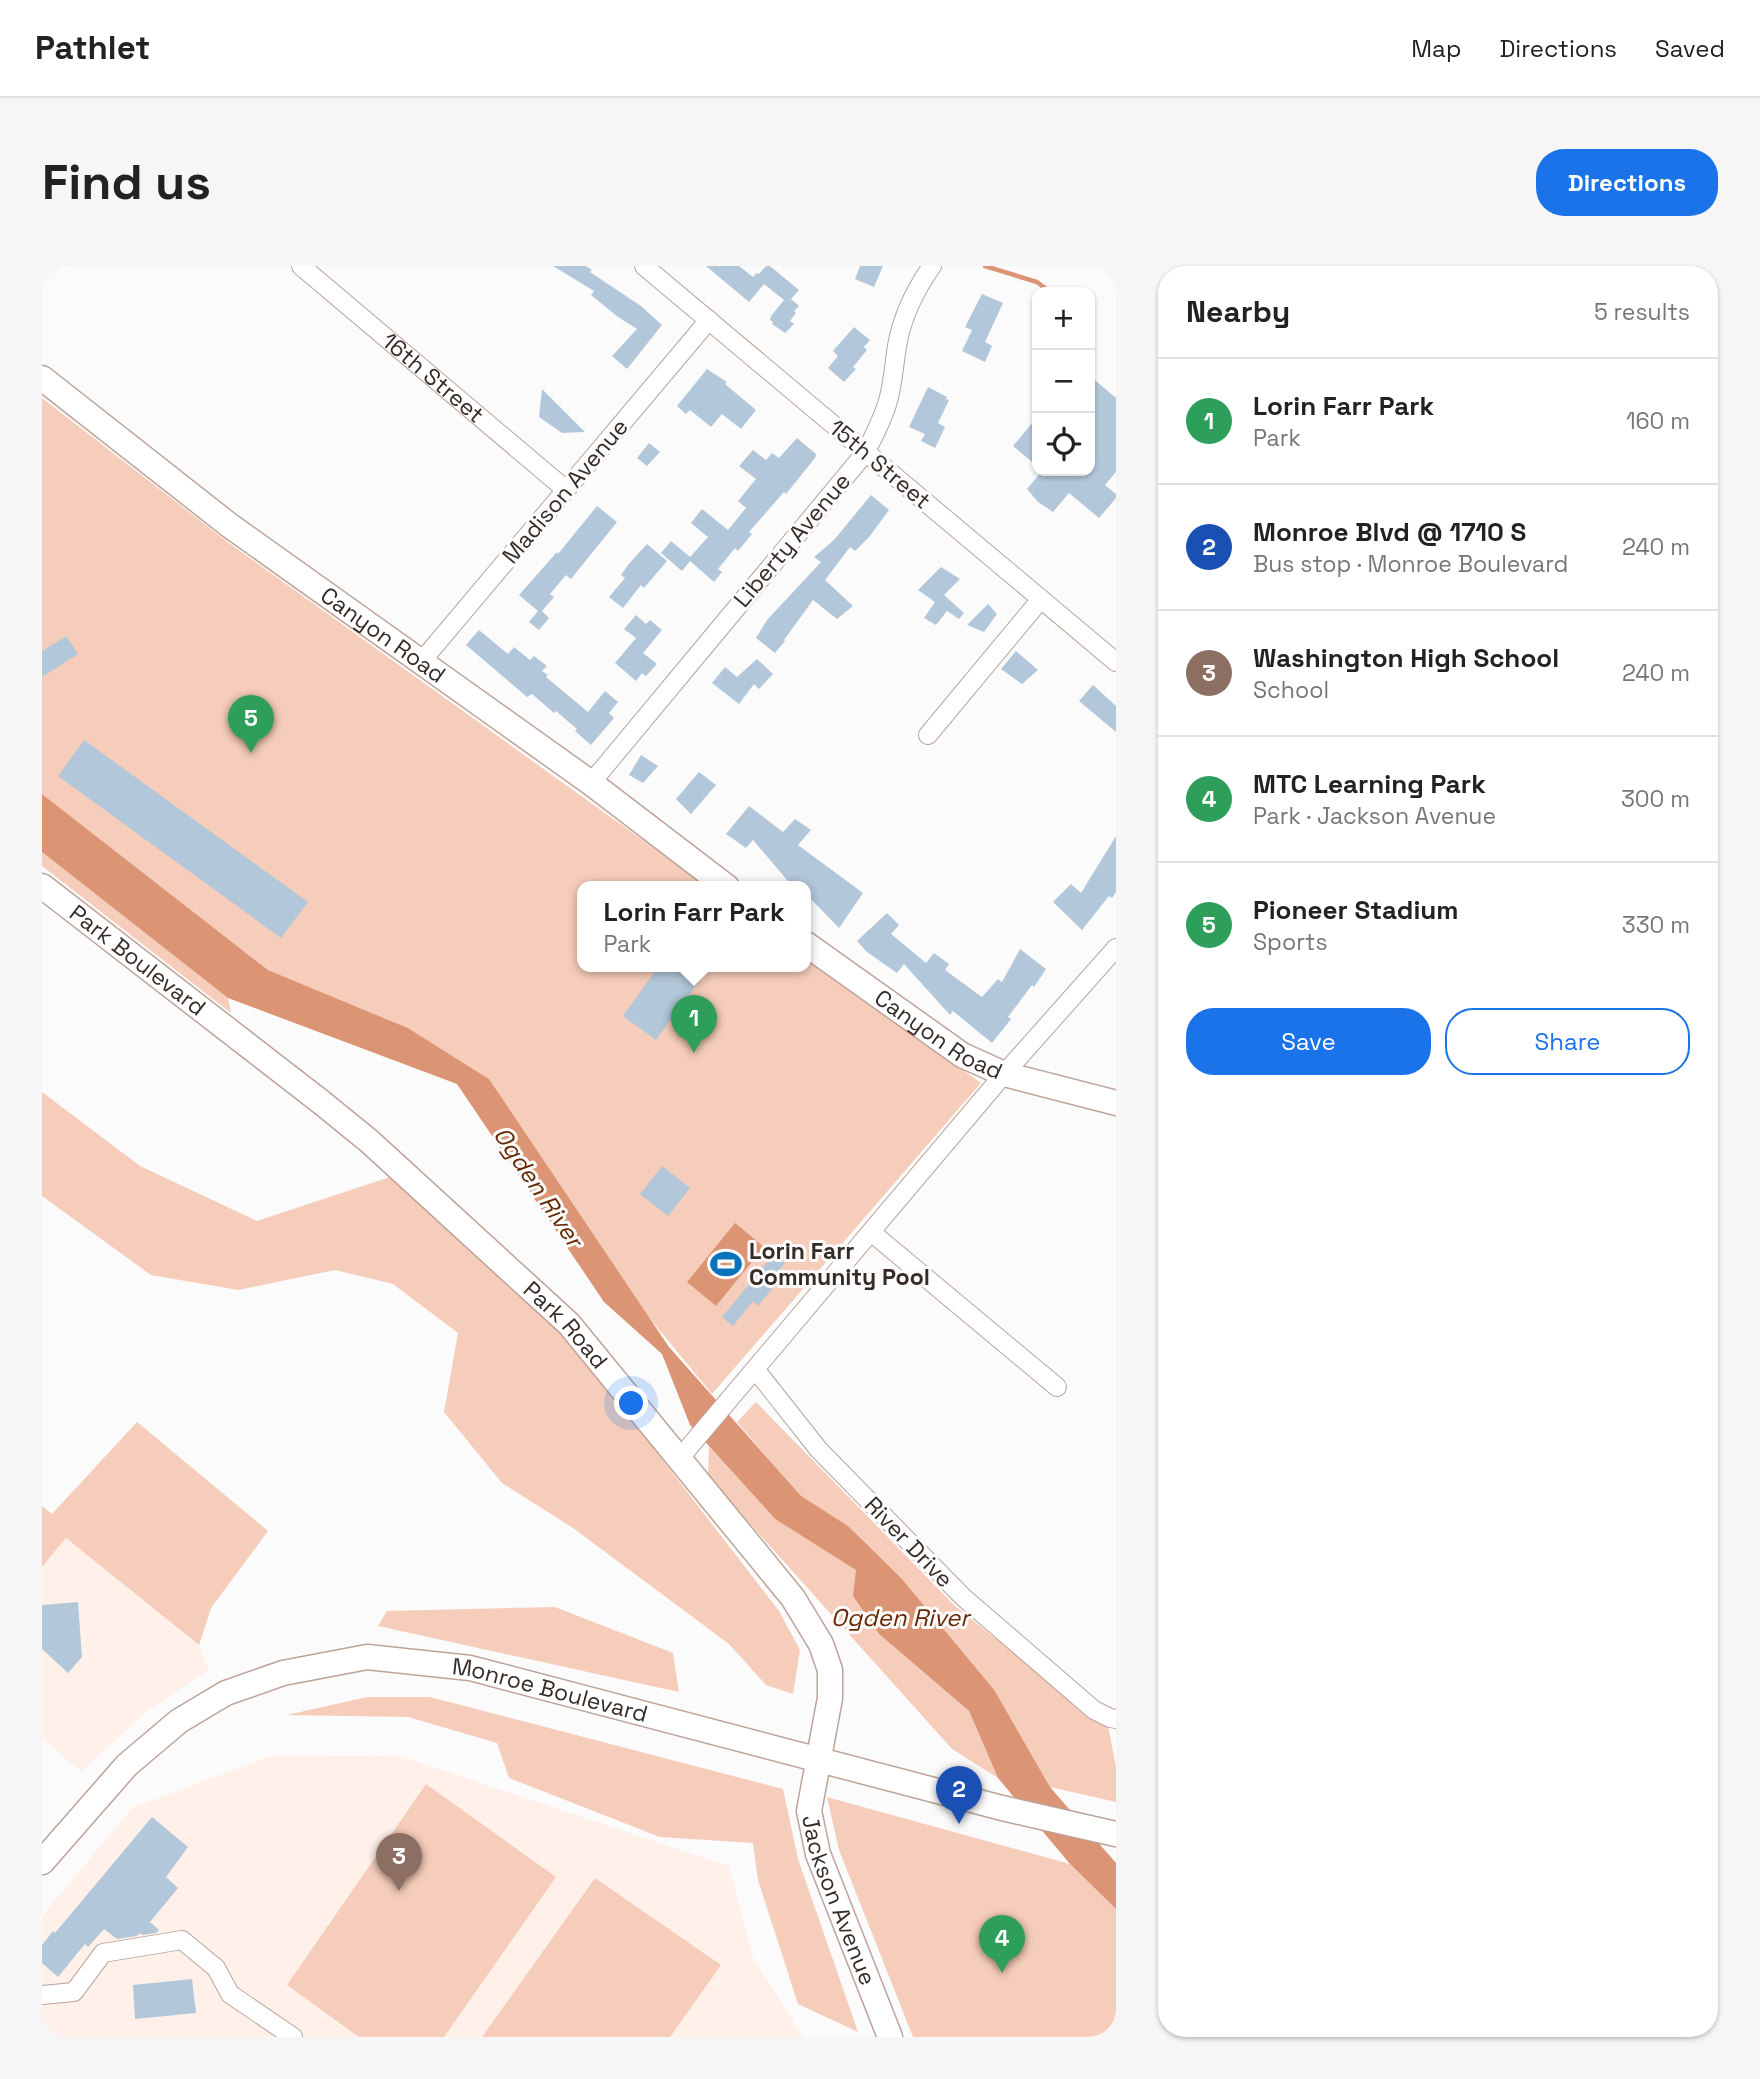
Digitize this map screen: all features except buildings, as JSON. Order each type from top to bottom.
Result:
[{"type":"street","name":"16th Street","points":[[302,266],[565,489]]},
{"type":"street","name":"15th Street","points":[[645,266],[1116,662]]},
{"type":"street","name":"Liberty Avenue","points":[[591,783],[866,452],[889,398],[897,346],[905,316],[932,266]]},
{"type":"street","name":"Madison Avenue","points":[[421,662],[709,320]]},
{"type":"street","name":"Canyon Road","points":[[42,378],[229,525],[591,783],[719,881]]},
{"type":"street","points":[[928,735],[1041,599]]},
{"type":"street","name":"Park Boulevard","points":[[42,886],[234,1034]]},
{"type":"street","name":"Canyon Road","points":[[811,948],[962,1055],[1004,1074],[1116,948]]},
{"type":"street","name":"Park Road","points":[[234,1034],[369,1141],[569,1324],[793,1598],[821,1644],[830,1670],[830,1698],[817,1759]]},
{"type":"street","points":[[679,1460],[1004,1074],[1116,1103]]},
{"type":"street","points":[[871,1232],[1057,1387]]},
{"type":"street","name":"River Drive","points":[[755,1369],[819,1450],[963,1597],[1094,1710],[1116,1719]]},
{"type":"street","name":"Monroe Boulevard","points":[[42,1862],[127,1765],[178,1721],[226,1693],[283,1673],[367,1657],[470,1668],[1002,1808],[1116,1834]]},
{"type":"street","name":"Jackson Avenue","points":[[817,1759],[809,1811],[818,1854],[890,2037]]},
{"type":"street","points":[[42,1995],[74,1992],[103,1953],[182,1940],[216,1968],[230,1994],[293,2037]]},
{"type":"shaded area","points":[[42,398],[233,546],[700,881],[577,881],[577,972],[811,972],[811,961],[981,1083],[712,1394],[628,1292],[489,1079],[408,1028],[268,970],[42,794]]},
{"type":"shaded area","points":[[42,852],[228,998],[231,1013],[42,866]]},
{"type":"shaded area","points":[[42,1092],[140,1166],[257,1221],[390,1177],[564,1332],[779,1611],[800,1650],[793,1694],[766,1685],[729,1644],[573,1528],[502,1483],[444,1412],[458,1333],[393,1284],[335,1270],[238,1290],[151,1275],[42,1196]]},
{"type":"shaded area","points":[[756,1402],[955,1606],[1095,1719],[1108,1725],[1116,1767],[1116,1802],[1050,1787],[995,1691],[848,1526],[801,1497],[737,1422]]},
{"type":"shaded area","points":[[137,1422],[268,1531],[211,1608],[199,1645],[66,1538],[42,1567],[42,1506],[52,1514]]},
{"type":"shaded area","points":[[709,1446],[775,1519],[857,1570],[853,1596],[879,1634],[969,1711],[998,1778],[952,1749],[708,1477]]},
{"type":"shaded area","points":[[66,1538],[199,1645],[209,1670],[146,1712],[81,1772],[42,1738],[42,1567]]},
{"type":"shaded area","points":[[555,1607],[673,1653],[679,1692],[378,1626],[387,1611]]},
{"type":"shaded area","points":[[367,1697],[430,1697],[783,1789],[798,1859],[858,2032],[798,2004],[758,1880],[753,1843],[660,1837],[509,1778],[497,1743],[408,1717],[287,1715]]},
{"type":"shaded area","points":[[273,1755],[400,1756],[729,1866],[753,1957],[803,2037],[42,2037],[42,1916],[132,1808]]},
{"type":"shaded area","points":[[426,1784],[556,1877],[444,2037],[359,2037],[287,1985]]},
{"type":"shaded area","points":[[827,1797],[1070,1864],[1116,1909],[1116,2037],[913,2037],[839,1850]]},
{"type":"shaded area","points":[[595,1878],[721,1965],[670,2037],[482,2037]]},
{"type":"water","name":"Ogden River","points":[[42,794],[268,970],[408,1028],[489,1079],[669,1347],[801,1496],[848,1526],[901,1578],[995,1691],[1050,1787],[1116,1863],[1116,1909],[1070,1864],[998,1778],[969,1711],[879,1634],[853,1596],[856,1570],[775,1519],[690,1425],[662,1354],[604,1302],[457,1084],[228,998],[42,852]]},
{"type":"water","name":"Lorin Farr Community Pool","points":[[735,1223],[764,1247],[716,1306],[687,1282]]},
{"type":"waterway","points":[[985,266],[1037,282],[1044,287]]},
{"type":"place","name":"Pioneer Stadium","points":[[251,753]]},
{"type":"place","name":"Lorin Farr Park","points":[[694,1053]]},
{"type":"place","name":"Lorin Farr Community Pool","points":[[726,1264]]},
{"type":"place","name":"Monroe Blvd @ 1710 S","points":[[959,1824]]},
{"type":"place","name":"Washington High School","points":[[399,1891]]},
{"type":"place","name":"MTC Learning Park","points":[[1002,1973]]}]
